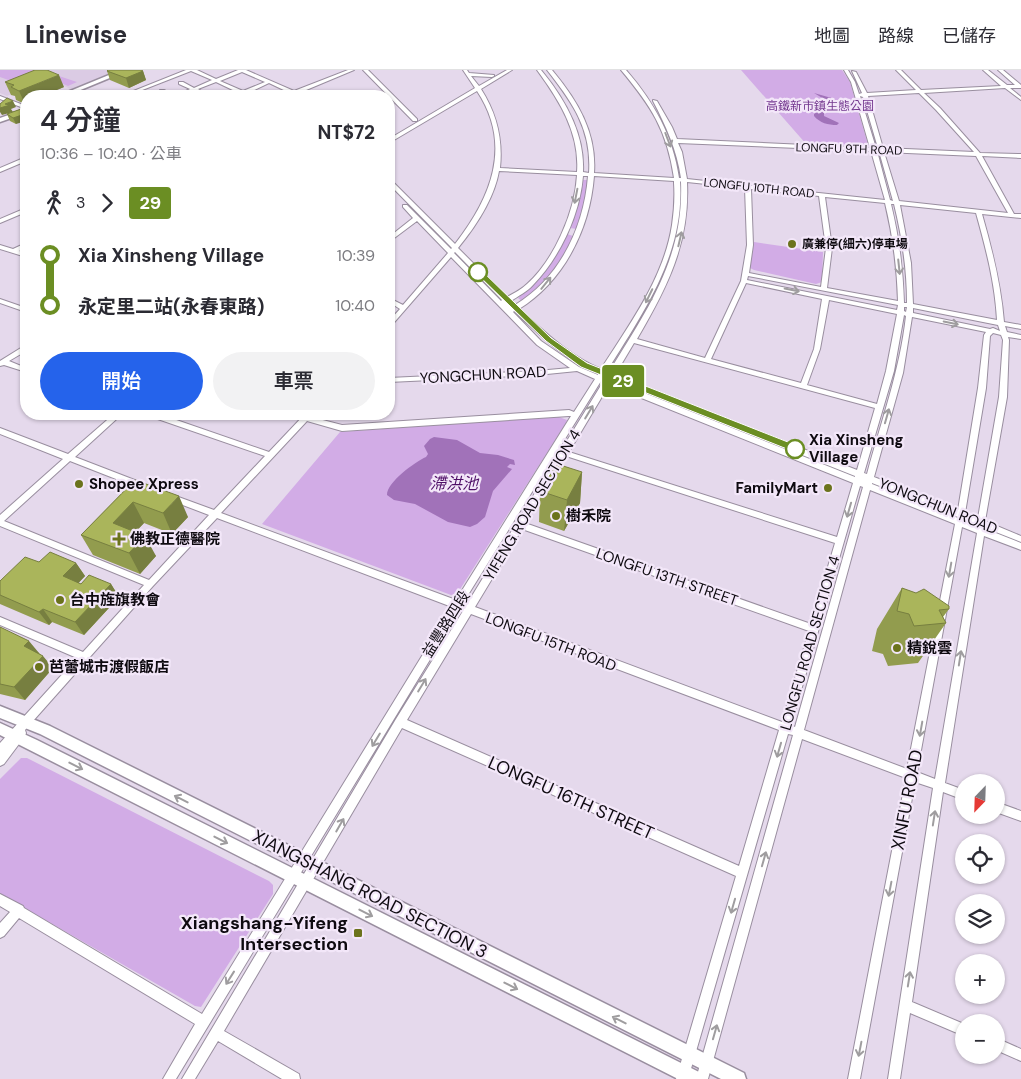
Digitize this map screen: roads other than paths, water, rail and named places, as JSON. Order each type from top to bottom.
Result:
[{"type":"main road","points":[[77,90],[126,70]]},
{"type":"main road","points":[[0,120],[20,112]]},
{"type":"main road","name":"XIANGSHANG ROAD SECTION 3","points":[[0,712],[27,721],[738,1079]]},
{"type":"main road","name":"XIANGSHANG ROAD SECTION 3","points":[[0,729],[687,1077]]},
{"type":"street","points":[[139,90],[192,70],[237,90]]},
{"type":"street","points":[[181,83],[194,90],[239,70],[282,90]]},
{"type":"street","points":[[303,90],[352,70]]},
{"type":"street","points":[[365,70],[385,90]]},
{"type":"street","points":[[395,137],[460,99],[503,70]]},
{"type":"street","points":[[395,132],[510,70]]},
{"type":"street","points":[[500,304],[530,284],[548,260],[565,230],[574,208],[580,174],[577,141],[554,89],[539,70]]},
{"type":"street","points":[[508,312],[526,303],[543,288],[562,262],[578,232],[592,188],[590,140],[582,111],[549,70]]},
{"type":"street","points":[[605,377],[647,301],[666,256],[676,219],[681,180],[671,146],[655,106],[623,70]]},
{"type":"street","points":[[605,377],[632,340],[667,279],[679,244],[685,206],[677,141],[646,89],[629,70]]},
{"type":"street","points":[[846,70],[853,82],[874,150],[893,202]]},
{"type":"street","points":[[852,70],[864,94],[881,150],[893,202]]},
{"type":"street","points":[[898,70],[978,154],[1012,215]]},
{"type":"street","points":[[985,70],[1021,99]]},
{"type":"street","points":[[1000,70],[1021,85]]},
{"type":"street","points":[[1008,70],[1021,85]]},
{"type":"street","points":[[466,72],[492,76]]},
{"type":"street","points":[[395,318],[453,252],[478,219],[490,196],[497,168],[496,118],[466,72]]},
{"type":"street","points":[[250,90],[267,82]]},
{"type":"street","points":[[857,95],[1021,85]]},
{"type":"street","points":[[554,89],[564,88]]},
{"type":"street","points":[[1,97],[20,106]]},
{"type":"street","points":[[460,99],[473,98]]},
{"type":"street","points":[[395,100],[415,120]]},
{"type":"street","points":[[644,108],[655,106]]},
{"type":"street","points":[[565,112],[582,111]]},
{"type":"street","points":[[577,141],[590,140]]},
{"type":"street","name":"LONGFU 9TH ROAD","points":[[677,141],[1021,156]]},
{"type":"street","points":[[0,170],[20,162]]},
{"type":"street","name":"LONGFU 10TH ROAD","points":[[497,168],[681,180],[1021,216]]},
{"type":"street","points":[[707,361],[745,277],[750,245],[748,187]]},
{"type":"street","points":[[395,188],[500,304],[539,343],[581,367]]},
{"type":"street","points":[[395,195],[453,252],[507,300],[514,309],[581,367]]},
{"type":"street","points":[[822,195],[830,248],[824,289]]},
{"type":"street","name":"LONGFU ROAD SECTION 4","points":[[702,1079],[899,373],[905,309],[904,232],[893,202]]},
{"type":"street","points":[[978,211],[995,272],[1000,298],[1001,323]]},
{"type":"street","points":[[0,221],[20,213]]},
{"type":"street","points":[[395,235],[417,218]]},
{"type":"street","points":[[565,230],[578,232]]},
{"type":"street","points":[[0,247],[20,253]]},
{"type":"street","points":[[13,251],[20,247]]},
{"type":"street","points":[[745,277],[824,289],[1021,337]]},
{"type":"street","points":[[745,277],[826,298],[1021,327]]},
{"type":"street","points":[[803,387],[817,349],[826,298]]},
{"type":"street","points":[[0,301],[20,308]]},
{"type":"street","points":[[395,303],[404,308]]},
{"type":"street","name":"LONGFU ROAD SECTION 4","points":[[687,1077],[689,1055],[859,478],[890,370],[905,309]]},
{"type":"street","points":[[992,331],[1001,323]]},
{"type":"street","name":"XINFU ROAD","points":[[894,1079],[938,786],[1002,397],[1006,334],[1001,323]]},
{"type":"street","name":"XINFU ROAD","points":[[854,1079],[960,518],[982,388],[987,335],[992,331]]},
{"type":"street","points":[[632,340],[879,407]]},
{"type":"street","points":[[2,363],[20,352]]},
{"type":"street","points":[[2,363],[20,368]]},
{"type":"street","name":"YONGCHUN ROAD","points":[[395,380],[581,367],[960,518],[1021,547]]},
{"type":"street","name":"益豐路四段","points":[[299,880],[457,606],[576,416],[605,377]]},
{"type":"street","name":"YIFENG ROAD SECTION 4","points":[[309,863],[400,722],[564,453],[605,377]]},
{"type":"street","points":[[319,420],[342,428],[569,413],[576,416]]},
{"type":"street","points":[[111,420],[0,522],[150,584]]},
{"type":"street","points":[[169,420],[271,456]]},
{"type":"street","points":[[0,761],[27,721],[84,657],[304,420]]},
{"type":"street","points":[[0,431],[152,490]]},
{"type":"street","points":[[564,453],[840,541]]},
{"type":"street","name":"LONGFU 15TH ROAD","points":[[161,494],[798,735],[955,792]]},
{"type":"street","name":"LONGFU 13TH STREET","points":[[520,525],[814,628]]},
{"type":"street","name":"YONGCHUN ROAD","points":[[981,527],[1021,539]]},
{"type":"street","points":[[0,621],[84,657]]},
{"type":"street","name":"LONGFU 16TH STREET","points":[[400,722],[743,873]]},
{"type":"street","points":[[0,750],[16,736]]},
{"type":"street","points":[[1005,810],[1021,816]]},
{"type":"street","points":[[169,1079],[203,1022],[299,880]]},
{"type":"street","points":[[188,1079],[216,1033],[299,880]]},
{"type":"street","points":[[0,900],[203,1022]]},
{"type":"street","points":[[0,932],[19,910]]},
{"type":"street","points":[[905,1005],[955,1026]]},
{"type":"street","points":[[216,1033],[294,1079]]},
{"type":"street","points":[[1005,1048],[1021,1055]]},
{"type":"water","points":[[814,93],[835,99],[824,112],[824,116],[839,123],[837,125],[824,123],[814,116],[814,114],[826,107],[824,99]]},
{"type":"water","name":"滯洪池","points":[[434,437],[457,440],[480,453],[498,455],[514,460],[515,465],[510,464],[507,467],[512,469],[493,491],[485,517],[477,524],[470,527],[448,522],[415,504],[394,500],[387,495],[388,490],[396,479],[415,463],[426,457],[428,454],[424,446]]},
{"type":"place","name":"廣兼停(細六)停車場","points":[[792,244]]},
{"type":"place","name":"Xia Xinsheng Village","points":[[795,449]]},
{"type":"place","name":"Shopee Xpress","points":[[79,484]]},
{"type":"place","name":"FamilyMart","points":[[828,488]]},
{"type":"place","name":"樹禾院","points":[[556,516]]},
{"type":"place","name":"佛教正德醫院","points":[[119,539]]},
{"type":"place","name":"台中旌旗教會","points":[[60,600]]},
{"type":"place","name":"精銳雲","points":[[897,648]]},
{"type":"place","name":"芭蕾城市渡假飯店","points":[[39,667]]},
{"type":"place","name":"Xiangshang-Yifeng Intersection","points":[[358,933]]},
{"type":"park label","name":"高鐵新市鎮生態公園","points":[[820,106]]}]
